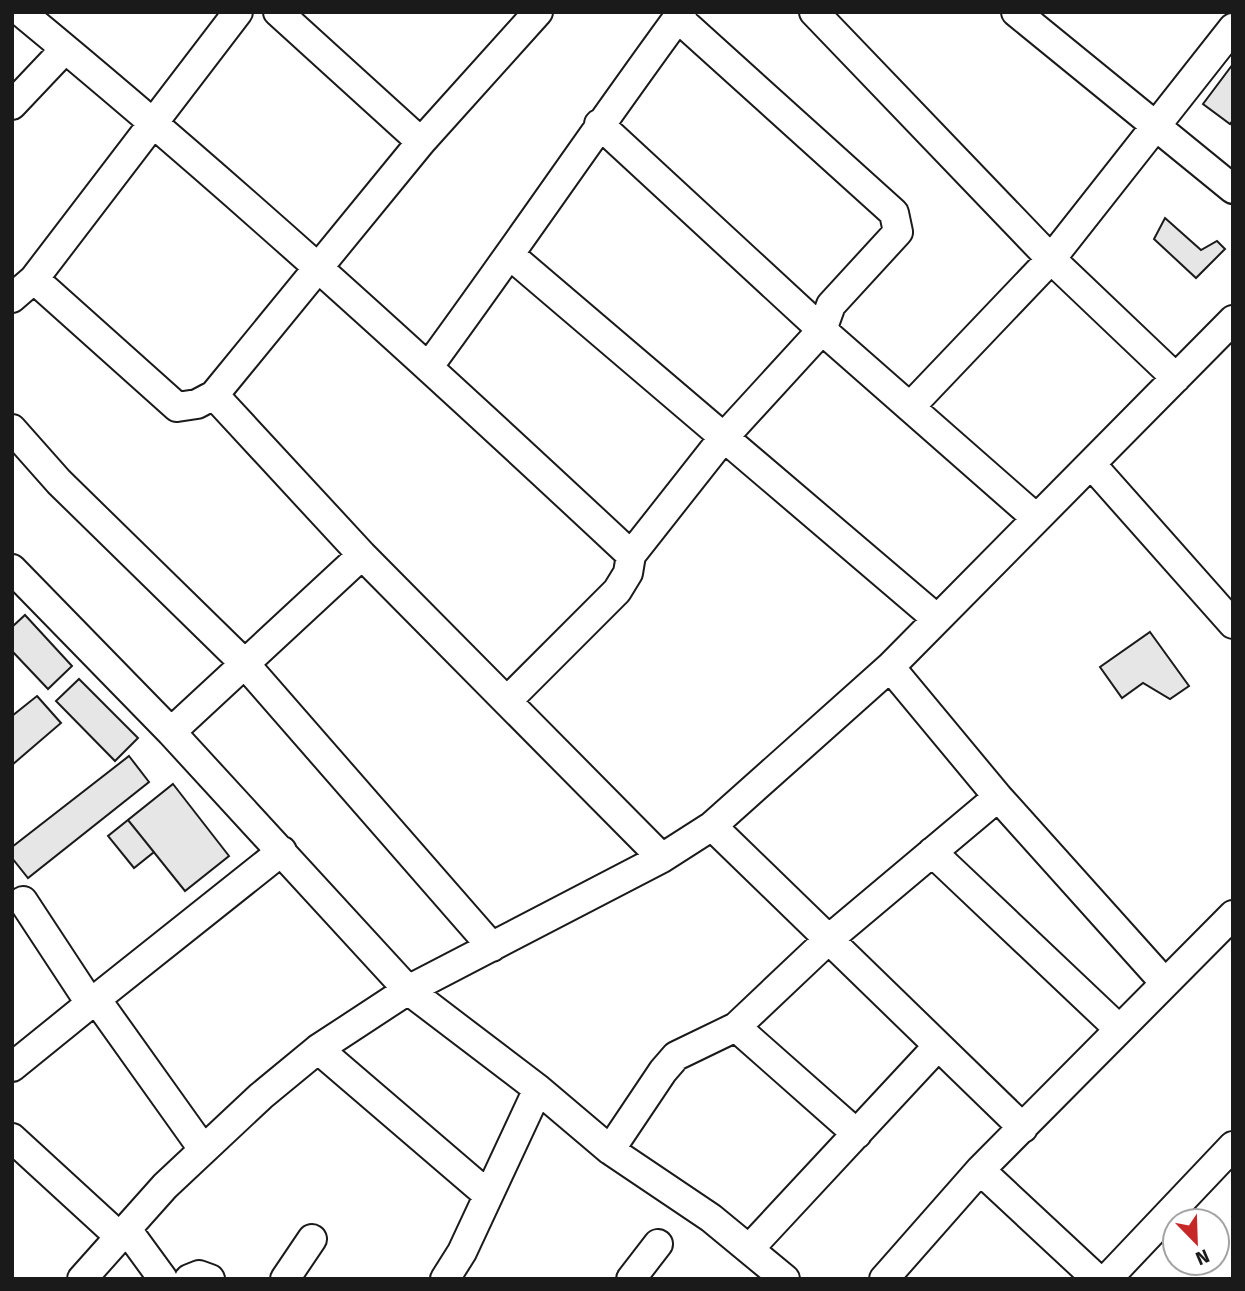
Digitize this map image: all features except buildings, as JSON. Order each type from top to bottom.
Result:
[{"type":"street","points":[[21,12],[155,124],[429,366],[631,555]]},
{"type":"street","points":[[12,298],[34,279],[238,12]]},
{"type":"street","points":[[278,12],[421,142]]},
{"type":"street","points":[[814,12],[1051,259],[1176,379]]},
{"type":"street","points":[[1016,12],[1154,128],[1233,189]]},
{"type":"street","points":[[34,279],[177,407],[197,404],[214,395],[421,142],[534,14]]},
{"type":"street","points":[[429,366],[510,255],[599,124],[680,15],[894,213],[898,222],[898,232],[831,305],[822,330],[724,437],[631,555],[628,573],[617,591],[508,701]]},
{"type":"street","points":[[910,407],[1051,259],[1233,28]]},
{"type":"street","points":[[12,105],[65,49]]},
{"type":"street","points":[[599,124],[822,330],[1036,518]]},
{"type":"street","points":[[510,255],[937,619]]},
{"type":"street","points":[[82,1279],[165,1186],[261,1096],[318,1049],[408,990],[662,858],[712,826],[890,667],[1233,320]]},
{"type":"street","points":[[214,395],[362,555],[662,858]]},
{"type":"street","points":[[12,429],[59,482],[244,663],[492,947]]},
{"type":"street","points":[[1091,464],[1233,624]]},
{"type":"street","points":[[171,732],[362,555]]},
{"type":"street","points":[[12,569],[171,732],[408,990],[538,1089],[610,1150],[750,1248],[785,1279]]},
{"type":"street","points":[[890,667],[998,797],[1165,983]]},
{"type":"street","points":[[610,1150],[676,1056],[736,1027],[829,939],[998,797]]},
{"type":"street","points":[[712,826],[1023,1128]]},
{"type":"street","points":[[12,1067],[282,851]]},
{"type":"street","points":[[932,852],[1119,1029]]},
{"type":"street","points":[[23,901],[203,1149]]},
{"type":"street","points":[[884,1279],[980,1170],[1233,915]]},
{"type":"street","points":[[736,1027],[857,1134]]},
{"type":"street","points":[[750,1248],[937,1047]]},
{"type":"street","points":[[318,1049],[486,1194]]},
{"type":"street","points":[[445,1279],[462,1252],[486,1194],[538,1089]]},
{"type":"street","points":[[12,1138],[124,1234],[163,1279]]},
{"type":"street","points":[[1107,1279],[1233,1146]]},
{"type":"street","points":[[980,1170],[1097,1279]]},
{"type":"street","points":[[285,1279],[312,1239]]},
{"type":"street","points":[[633,1278],[658,1244]]},
{"type":"street","points":[[189,1279],[200,1275],[210,1279]]}]
